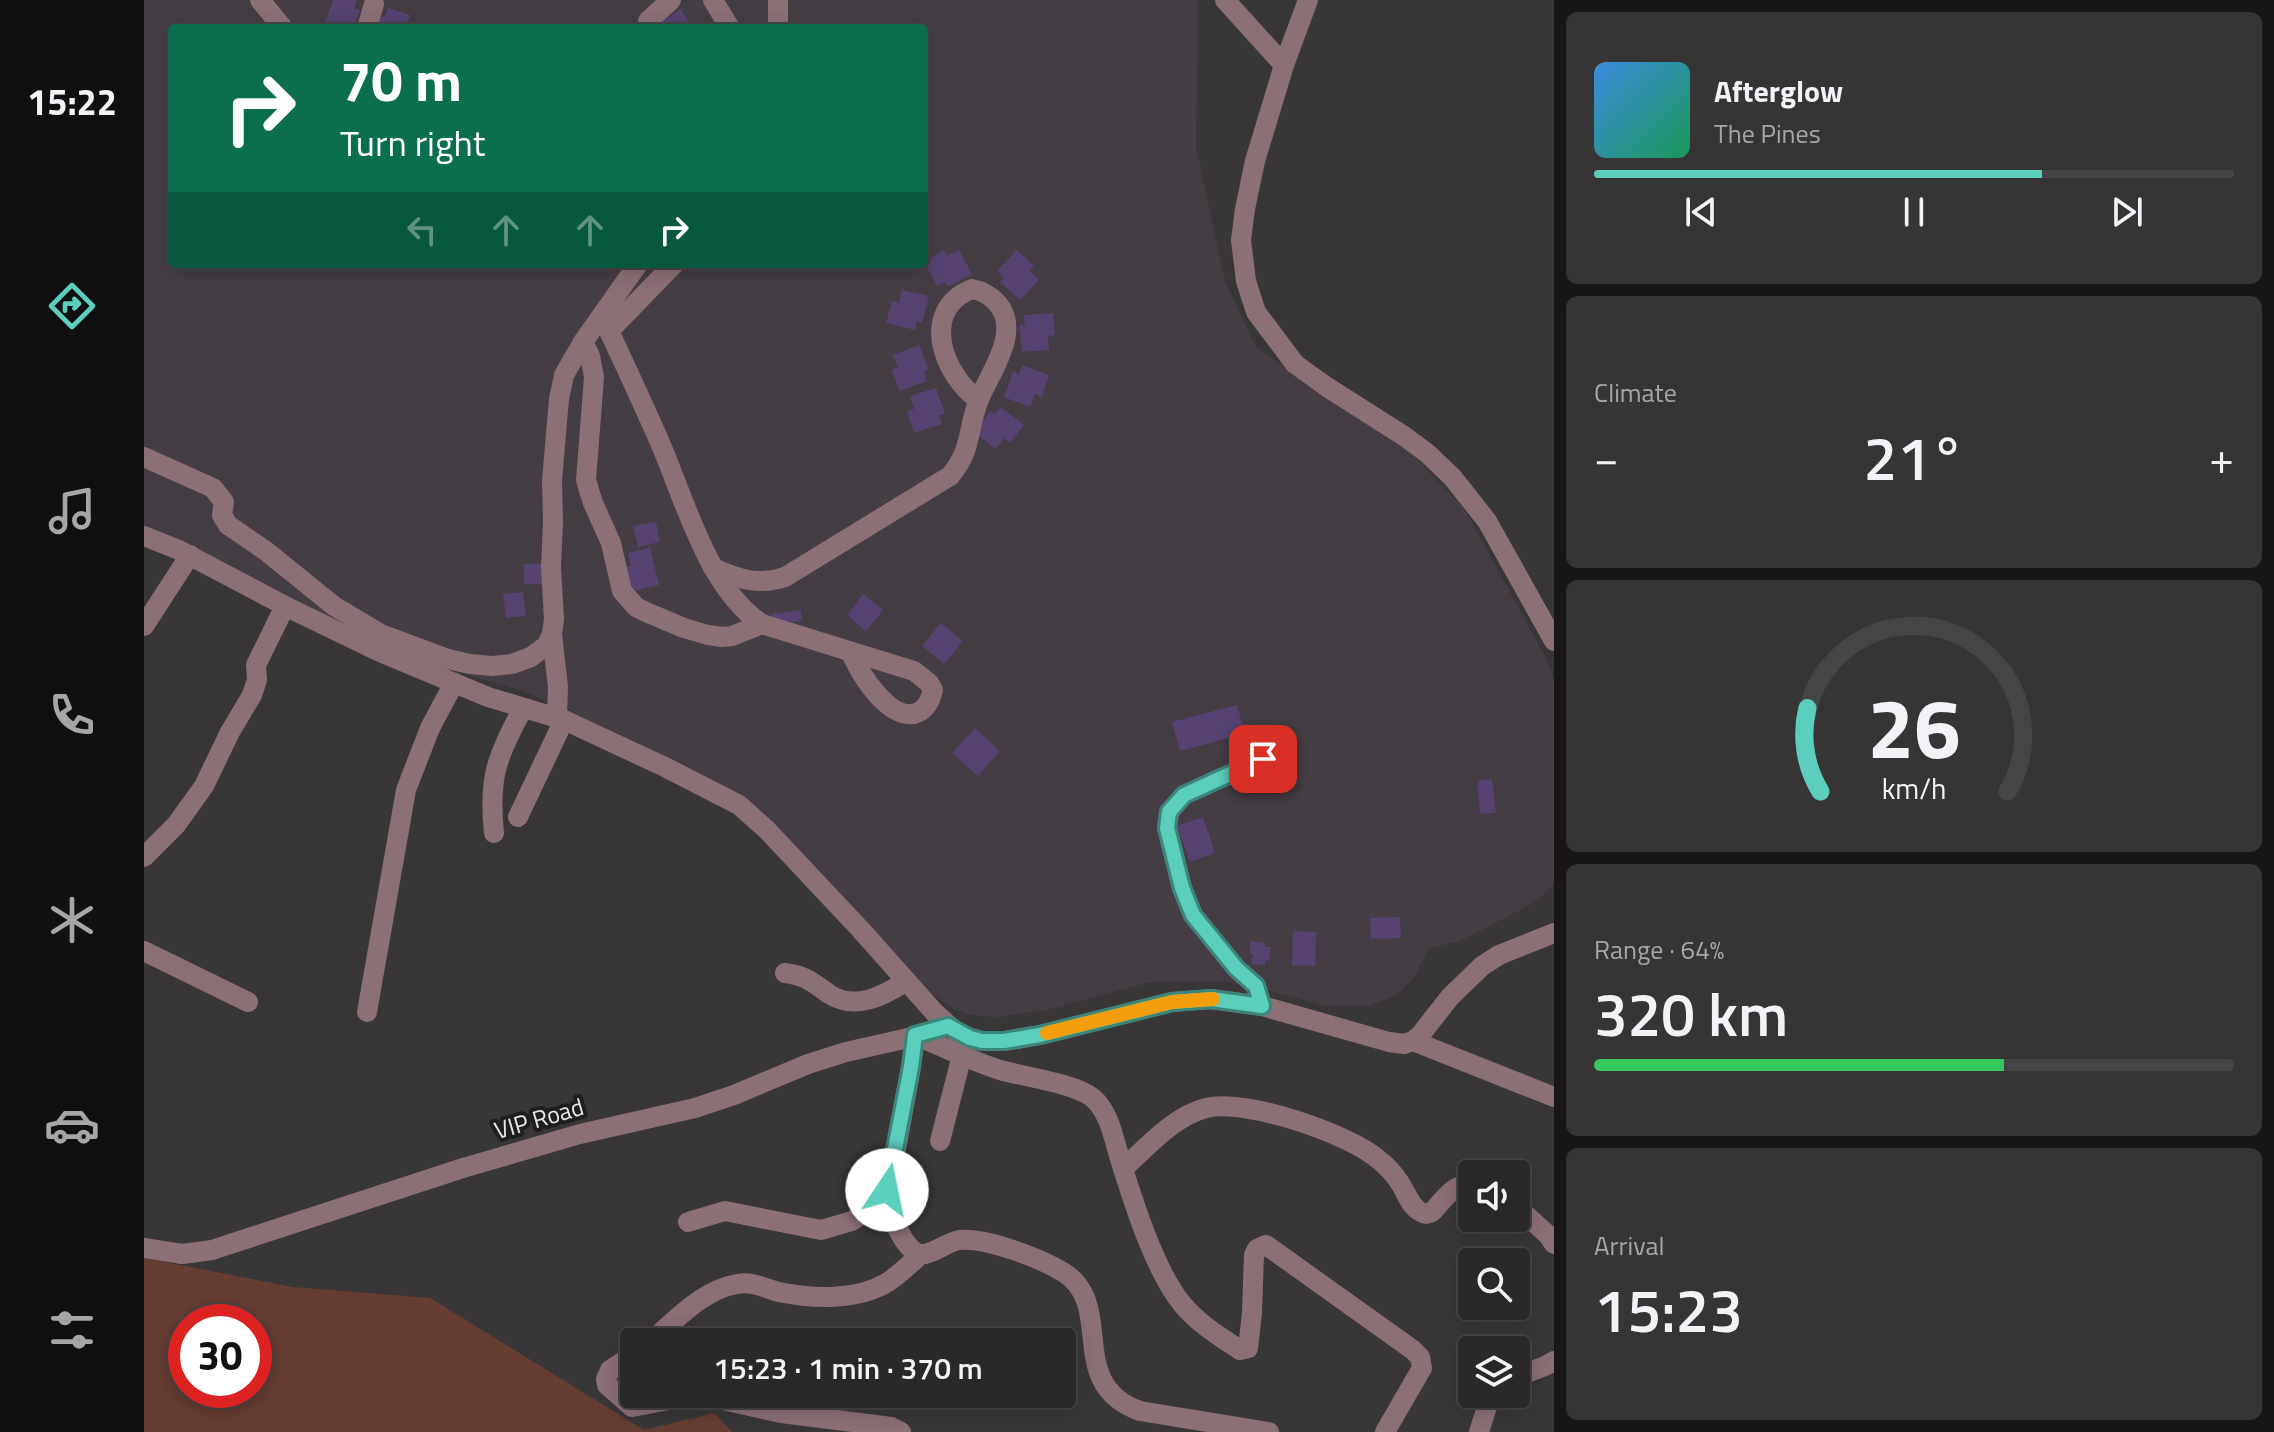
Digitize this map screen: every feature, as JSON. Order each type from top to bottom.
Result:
[{"type":"street","points":[[260,0],[278,24]]},
{"type":"street","points":[[648,21],[671,0]]},
{"type":"street","points":[[713,0],[728,24]]},
{"type":"street","points":[[778,0],[778,24]]},
{"type":"street","points":[[1225,0],[1284,65]]},
{"type":"street","points":[[1308,0],[1284,65],[1255,161],[1241,240],[1246,281],[1256,312],[1295,364],[1404,436],[1453,478],[1487,521],[1554,641]]},
{"type":"street","points":[[368,24],[374,4]]},
{"type":"street","points":[[606,323],[636,268]]},
{"type":"street","points":[[518,817],[560,718],[552,634],[552,480],[564,375],[583,342],[669,268]]},
{"type":"street","points":[[713,568],[739,579],[774,581],[796,572],[950,476],[960,464],[969,444],[979,400],[1004,346],[1003,310],[991,297],[972,289],[951,304],[941,325],[941,341],[954,376],[967,392],[979,400]]},
{"type":"street","points":[[606,323],[713,568],[739,605],[762,624],[851,652]]},
{"type":"street","points":[[583,342],[590,356],[594,377],[586,480],[611,543],[622,591],[636,607],[708,635],[732,636],[762,624]]},
{"type":"street","points":[[144,457],[213,488],[224,502],[222,515],[228,525],[341,611],[381,634],[448,659],[492,666],[512,664],[531,657],[547,645],[552,634]]},
{"type":"street","points":[[144,536],[190,555],[380,652],[488,697],[560,718],[739,805],[767,830],[948,1026],[970,1038],[1004,1041],[1172,1002],[1211,999],[1262,1006],[1399,1044],[1413,1041],[1421,1034],[1450,997],[1482,966],[1499,955],[1554,933]]},
{"type":"street","points":[[144,626],[190,555]]},
{"type":"street","points":[[144,857],[176,825],[204,786],[252,695],[257,680],[256,665],[285,606]]},
{"type":"street","points":[[367,1012],[406,790],[430,728],[454,683]]},
{"type":"street","points":[[494,833],[491,801],[495,771],[523,708]]},
{"type":"street","points":[[1262,1006],[1256,986],[1236,968],[1193,915],[1182,888],[1167,828],[1169,812],[1184,795],[1263,759]]},
{"type":"street","points":[[144,951],[248,1002]]},
{"type":"street","points":[[785,973],[801,975],[839,999],[851,1001],[878,998],[905,982]]},
{"type":"street","name":"VIP Road","points":[[144,1248],[182,1254],[212,1250],[463,1168],[580,1134],[695,1108],[808,1064],[948,1026]]},
{"type":"street","points":[[1269,1432],[1140,1411],[1127,1406],[1113,1395],[1103,1381],[1094,1356],[1088,1304],[1079,1286],[1064,1273],[1008,1249],[970,1240],[955,1241],[925,1255],[917,1254],[900,1234],[887,1198],[915,1035],[998,1069],[1082,1092],[1094,1099],[1105,1114],[1164,1276],[1182,1304],[1228,1343],[1240,1350],[1248,1348],[1254,1255],[1257,1249],[1266,1245],[1405,1344],[1420,1357],[1422,1368],[1385,1432]]},
{"type":"street","points":[[1413,1041],[1554,1097]]},
{"type":"street","points":[[940,1141],[962,1055]]},
{"type":"street","points":[[1123,1169],[1182,1119],[1206,1108],[1221,1106],[1279,1115],[1356,1145],[1391,1172],[1421,1213],[1432,1212],[1458,1187]]},
{"type":"street","points":[[688,1222],[725,1211],[821,1230],[852,1221],[887,1198]]},
{"type":"street","points":[[1530,1219],[1554,1244]]},
{"type":"street","points":[[666,1328],[693,1305],[719,1289],[739,1283],[806,1296],[839,1296],[891,1280],[921,1254]]},
{"type":"street","points":[[1530,1371],[1554,1361]]},
{"type":"street","points":[[620,1363],[610,1370],[606,1379],[607,1385],[620,1396]]},
{"type":"street","points":[[759,1408],[891,1427],[901,1432]]},
{"type":"street","points":[[1479,1432],[1487,1408]]},
{"type":"shaded area","points":[[144,0],[1198,0],[1196,147],[1225,281],[1255,346],[1410,452],[1464,508],[1547,660],[1554,679],[1554,885],[1534,903],[1457,942],[1428,948],[1414,978],[1397,995],[1368,1006],[1322,1005],[1223,981],[1194,981],[1150,982],[1046,1010],[997,1017],[971,1015],[953,1009],[926,989],[744,797],[526,692],[426,663],[323,618],[144,526]]},
{"type":"shaded area","points":[[144,1258],[293,1287],[430,1298],[644,1430],[714,1413],[732,1432],[144,1432]]},
{"type":"building","points":[[333,0],[357,0],[354,9],[360,10],[355,24],[325,23]]},
{"type":"building","points":[[388,8],[410,15],[407,24],[376,24],[379,16],[385,17]]},
{"type":"building","points":[[680,9],[691,24],[658,24]]},
{"type":"building","points":[[944,250],[947,256],[959,250],[972,274],[948,287],[945,282],[937,286],[927,268],[928,260]]},
{"type":"building","points":[[1017,250],[1034,266],[1029,271],[1039,280],[1020,300],[1000,282],[1004,278],[997,271]]},
{"type":"building","points":[[902,290],[929,296],[922,323],[917,321],[915,330],[886,323],[892,301],[899,303]]},
{"type":"building","points":[[1053,313],[1055,335],[1048,336],[1049,350],[1022,352],[1019,325],[1025,325],[1024,315]]},
{"type":"building","points":[[919,345],[929,370],[924,372],[927,381],[900,391],[891,370],[898,367],[893,355]]},
{"type":"building","points":[[1022,365],[1049,375],[1042,397],[1035,394],[1030,407],[1004,397],[1013,372],[1019,374]]},
{"type":"building","points":[[936,388],[945,414],[939,415],[942,424],[914,433],[907,411],[914,409],[910,396]]},
{"type":"building","points":[[1001,407],[1024,425],[1010,443],[1004,438],[996,449],[974,432],[991,411],[995,414]]},
{"type":"building","points":[[656,522],[660,542],[638,547],[633,526]]},
{"type":"building","points":[[650,548],[659,585],[629,592],[619,569],[631,566],[628,553]]},
{"type":"building","points":[[524,564],[542,564],[542,584],[524,584]]},
{"type":"building","points":[[523,592],[526,616],[506,618],[503,594]]},
{"type":"building","points":[[863,594],[883,610],[866,631],[847,615]]},
{"type":"building","points":[[801,610],[802,621],[773,624],[772,614]]},
{"type":"building","points":[[941,623],[963,641],[944,664],[922,646]]},
{"type":"building","points":[[1237,705],[1245,734],[1180,751],[1172,722]]},
{"type":"building","points":[[975,728],[1000,751],[978,776],[952,753]]},
{"type":"building","points":[[1492,779],[1496,813],[1480,814],[1477,781]]},
{"type":"building","points":[[1203,817],[1215,853],[1190,862],[1177,826]]},
{"type":"building","points":[[1400,917],[1401,938],[1371,939],[1370,918]]},
{"type":"building","points":[[1293,931],[1316,932],[1315,966],[1292,965]]},
{"type":"building","points":[[1251,941],[1271,947],[1269,961],[1266,960],[1265,965],[1251,964]]},
{"type":"slow traffic","points":[[1047,1033],[1172,1002],[1213,999]]},
{"type":"route","points":[[887,1190],[915,1035],[948,1026],[970,1038],[1004,1041],[1193,999],[1262,1006],[1256,986],[1241,974],[1193,915],[1182,888],[1167,828],[1169,812],[1184,795],[1263,759]]}]
